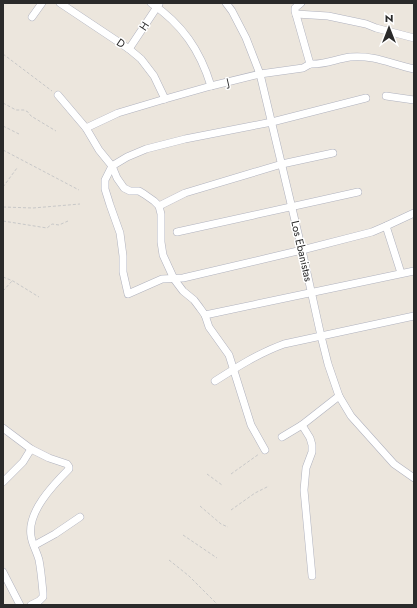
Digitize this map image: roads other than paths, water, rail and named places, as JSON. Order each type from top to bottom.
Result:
[{"type":"street","points":[[32,17],[42,3]]},
{"type":"street","name":"D","points":[[60,3],[130,49],[148,66],[165,99]]},
{"type":"street","name":"Los Ebanistas","points":[[226,3],[232,11],[246,38],[260,74],[321,336],[328,364],[339,396],[351,416],[394,464],[414,478]]},
{"type":"street","points":[[301,3],[296,8],[296,14],[310,64]]},
{"type":"street","points":[[156,4],[171,18],[194,46],[201,57],[211,86]]},
{"type":"street","name":"H","points":[[130,49],[156,4]]},
{"type":"street","points":[[296,14],[328,16],[366,24],[414,38]]},
{"type":"street","name":"J","points":[[86,128],[118,113],[165,99],[260,74],[303,68],[310,64],[318,64],[350,57],[372,57],[414,69]]},
{"type":"street","points":[[58,95],[86,128],[99,150],[112,166],[117,178],[124,188],[130,191],[139,191],[159,206],[161,214],[161,242],[163,255],[174,279],[183,291],[194,300],[205,315],[209,327],[229,355],[251,425],[265,450]]},
{"type":"street","points":[[386,96],[414,100]]},
{"type":"street","points":[[366,98],[272,122],[185,139],[146,149],[127,157],[112,166],[105,180],[105,188],[120,233],[123,256],[123,272],[128,294],[162,279],[183,278],[302,250],[386,226],[414,213]]},
{"type":"street","points":[[159,206],[185,193],[282,164],[333,153]]},
{"type":"street","points":[[177,232],[358,192]]},
{"type":"street","points":[[386,226],[401,274]]},
{"type":"street","points":[[205,315],[414,271]]},
{"type":"street","points":[[215,381],[273,348],[284,344],[360,326],[414,316]]},
{"type":"street","points":[[282,437],[302,425],[339,396]]},
{"type":"street","points":[[302,425],[310,438],[312,445],[312,452],[306,468],[304,490],[312,576]]},
{"type":"street","points":[[3,428],[31,449],[49,458],[67,464],[69,467],[69,469],[52,486],[42,500],[31,528],[31,538],[35,545],[39,562],[43,597],[31,605]]},
{"type":"street","points":[[3,482],[23,462],[31,449]]},
{"type":"street","points":[[35,545],[55,534],[80,517]]},
{"type":"street","points":[[3,572],[20,605]]}]
